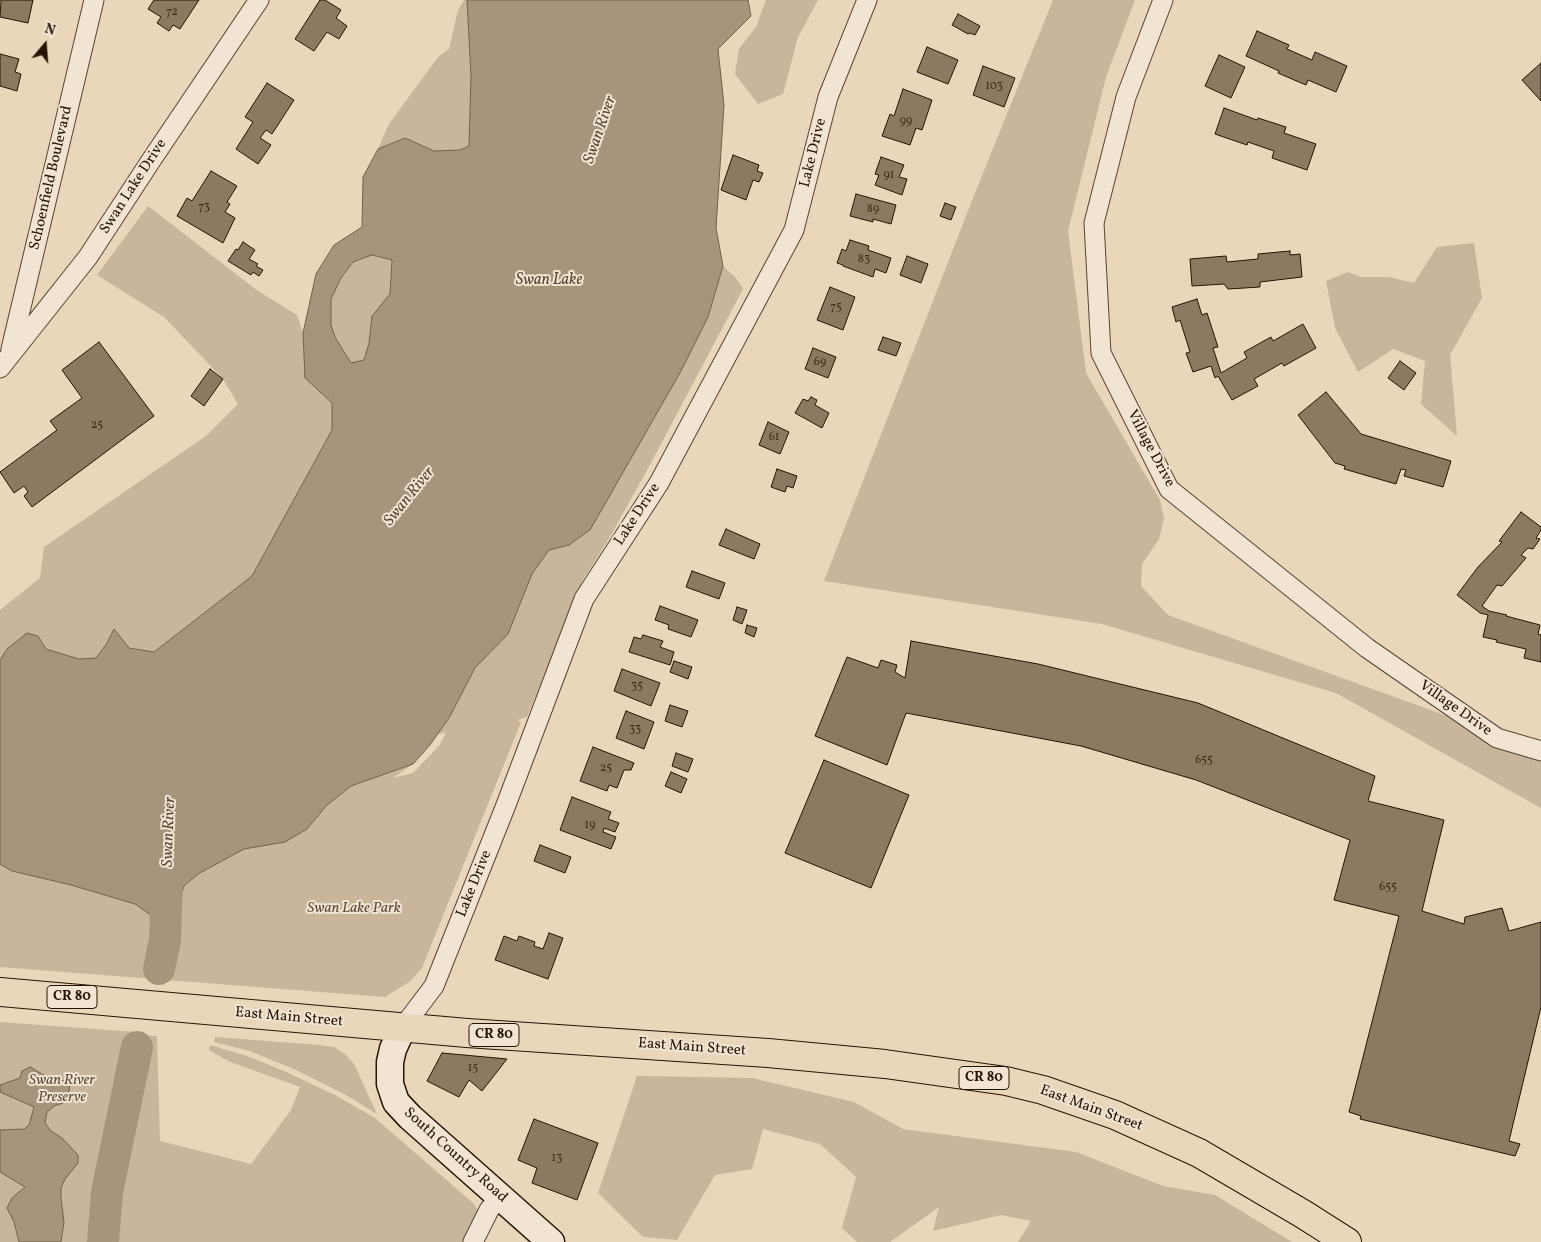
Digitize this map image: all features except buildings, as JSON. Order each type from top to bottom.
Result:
[{"type":"main road","name":"East Main Street","points":[[0,992],[403,1027],[778,1054],[885,1064],[1006,1081],[1043,1090],[1115,1115],[1199,1153],[1347,1242]]},
{"type":"main road","name":"South Country Road","points":[[403,1027],[393,1049],[390,1062],[390,1084],[396,1102],[410,1117],[551,1242]]},
{"type":"street","name":"Schoenfield Boulevard","points":[[5,362],[94,0]]},
{"type":"street","name":"Swan Lake Drive","points":[[5,362],[88,257],[259,0]]},
{"type":"street","name":"Lake Drive","points":[[403,1027],[434,986],[506,805],[584,599],[660,483],[794,230],[828,97],[867,0]]},
{"type":"street","name":"Village Drive","points":[[1163,0],[1126,97],[1094,223],[1101,352],[1169,489],[1367,648],[1497,738],[1541,750]]},
{"type":"street","points":[[473,1242],[489,1210],[500,1196]]},
{"type":"green space","points":[[464,0],[467,0],[471,75],[469,146],[460,150],[434,151],[405,138],[378,149],[389,124],[438,57],[449,49],[458,10]]},
{"type":"green space","points":[[766,0],[818,0],[798,37],[783,94],[758,104],[735,74],[739,49],[756,27]]},
{"type":"green space","points":[[1053,0],[1135,0],[1106,77],[1068,231],[1086,373],[1160,500],[1164,518],[1159,539],[1142,564],[1141,586],[1168,615],[1541,750],[1541,808],[1336,693],[1102,624],[824,581],[973,198]]},
{"type":"green space","points":[[148,206],[258,291],[297,315],[303,333],[305,378],[332,403],[332,430],[252,576],[154,652],[107,643],[96,658],[79,659],[46,649],[38,636],[0,660],[0,610],[40,578],[44,547],[206,436],[238,404],[223,379],[164,317],[97,275]]},
{"type":"green space","points":[[1474,243],[1482,298],[1450,355],[1457,436],[1421,404],[1425,361],[1393,349],[1358,372],[1335,328],[1326,281],[1348,272],[1361,277],[1389,277],[1414,283],[1437,247]]},
{"type":"green space","points":[[372,255],[392,260],[390,294],[372,316],[369,343],[364,360],[351,363],[335,337],[331,325],[331,299],[341,278],[353,262]]},
{"type":"green space","name":"Swan Lake Park","points":[[723,266],[736,278],[743,289],[652,461],[611,535],[583,580],[527,717],[517,720],[521,722],[422,968],[409,982],[385,997],[0,967],[0,864],[12,871],[71,885],[135,904],[161,922],[156,926],[159,928],[175,923],[174,917],[184,886],[198,874],[243,847],[307,829],[326,806],[351,786],[413,764],[393,778],[413,773],[439,746],[446,733],[438,734],[449,718],[475,668],[508,634],[532,574],[549,550],[569,545],[708,317]]},
{"type":"green space","name":"Swan River Preserve","points":[[0,1022],[135,1032],[135,1035],[157,1036],[160,1141],[251,1164],[291,1110],[300,1087],[228,1061],[209,1050],[210,1045],[247,1056],[335,1095],[375,1118],[473,1203],[480,1213],[463,1242],[0,1242]]},
{"type":"green space","points":[[215,1037],[334,1047],[345,1054],[354,1064],[377,1114],[346,1095],[296,1070],[250,1051],[214,1042]]},
{"type":"green space","points":[[637,1076],[752,1078],[854,1102],[903,1129],[1076,1152],[1163,1186],[1215,1195],[1292,1242],[1018,1242],[1031,1221],[1001,1215],[933,1231],[939,1207],[890,1242],[857,1242],[842,1228],[856,1177],[820,1144],[763,1129],[752,1169],[715,1175],[677,1240],[643,1237],[598,1193]]},
{"type":"water","name":"Swan Lake","points":[[467,0],[748,0],[751,16],[718,49],[724,105],[716,228],[723,266],[708,317],[681,371],[590,530],[569,545],[549,550],[532,574],[508,634],[475,668],[449,718],[430,745],[413,764],[351,786],[326,806],[307,829],[285,842],[244,849],[198,874],[184,886],[174,917],[165,925],[135,904],[71,885],[12,871],[0,864],[0,660],[7,649],[27,633],[38,636],[46,649],[79,659],[96,658],[114,629],[129,648],[154,652],[252,576],[332,430],[332,403],[305,378],[303,333],[316,274],[334,245],[362,227],[363,177],[378,149],[405,138],[434,151],[460,150],[469,146],[471,75]],"holes":[[[372,255],[392,260],[390,294],[372,316],[369,343],[364,360],[351,363],[335,337],[331,325],[331,299],[341,278],[353,262]]]},
{"type":"water","points":[[30,1067],[49,1078],[59,1081],[68,1080],[70,1084],[63,1103],[54,1106],[47,1112],[45,1123],[51,1131],[62,1138],[78,1155],[78,1163],[65,1179],[61,1188],[64,1222],[61,1242],[19,1242],[14,1222],[7,1208],[12,1198],[25,1187],[0,1172],[0,1130],[24,1129],[29,1125],[34,1107],[0,1092],[0,1085],[20,1078],[22,1071]]},
{"type":"waterway","name":"Swan River","points":[[159,969],[165,940],[167,881]]},
{"type":"waterway","name":"Swan River","points":[[103,1242],[107,1192],[137,1047]]}]
